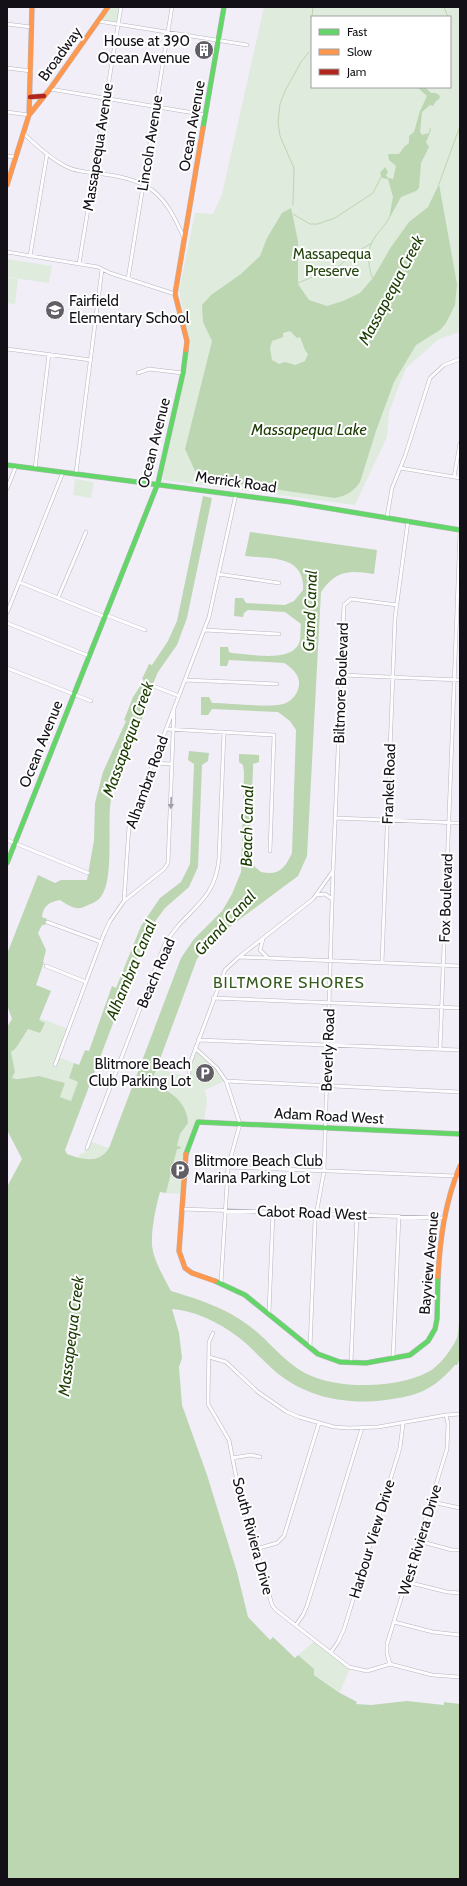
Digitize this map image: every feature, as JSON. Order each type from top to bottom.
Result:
[{"type":"street","points":[[7,185],[29,115],[32,7]]},
{"type":"street","name":"Broadway","points":[[29,115],[50,89],[108,7]]},
{"type":"street","name":"Massapequa Avenue","points":[[79,264],[121,7]]},
{"type":"street","name":"Lincoln Avenue","points":[[128,279],[172,7]]},
{"type":"street","name":"Ocean Avenue","points":[[7,863],[158,483],[183,373],[187,341],[175,294],[207,115],[224,7]]},
{"type":"street","points":[[98,20],[247,45]]},
{"type":"street","points":[[7,24],[31,27]]},
{"type":"street","points":[[7,68],[30,71]]},
{"type":"street","points":[[50,89],[207,115]]},
{"type":"street","name":"Broadway","points":[[30,98],[45,95]]},
{"type":"street","points":[[7,112],[29,115]]},
{"type":"street","points":[[24,134],[47,154],[68,168],[118,176],[144,184],[161,198],[169,208],[185,240]]},
{"type":"street","points":[[30,256],[47,154]]},
{"type":"street","points":[[7,156],[16,157]]},
{"type":"street","points":[[178,224],[187,226]]},
{"type":"street","points":[[7,252],[102,269],[175,294]]},
{"type":"street","points":[[76,474],[102,269]]},
{"type":"street","points":[[7,354],[7,349],[91,360]]},
{"type":"street","points":[[35,468],[49,354]]},
{"type":"street","points":[[387,517],[392,488],[430,378],[444,365],[460,359]]},
{"type":"street","points":[[138,373],[149,368],[183,373]]},
{"type":"street","points":[[454,477],[460,442]]},
{"type":"street","name":"Merrick Road","points":[[7,465],[236,494],[387,517],[460,531]]},
{"type":"street","points":[[7,488],[16,466]]},
{"type":"street","points":[[400,468],[460,478]]},
{"type":"street","points":[[7,613],[63,472]]},
{"type":"street","name":"Alhambra Road","points":[[55,1065],[101,942],[110,921],[124,900],[129,826],[209,617],[236,494]]},
{"type":"street","points":[[397,605],[408,521]]},
{"type":"street","name":"Fox Boulevard","points":[[440,1049],[460,531]]},
{"type":"street","points":[[58,598],[86,532]]},
{"type":"street","points":[[218,574],[279,583]]},
{"type":"street","points":[[19,582],[145,630]]},
{"type":"street","name":"Biltmore Boulevard","points":[[333,871],[344,606],[351,599],[397,605]]},
{"type":"street","name":"Frankel Road","points":[[382,963],[397,605]]},
{"type":"street","points":[[7,623],[89,656]]},
{"type":"street","points":[[204,630],[279,634]]},
{"type":"street","points":[[7,668],[91,701]]},
{"type":"street","points":[[342,675],[460,680]]},
{"type":"street","points":[[185,680],[277,684]]},
{"type":"street","points":[[156,687],[179,696]]},
{"type":"street","points":[[124,900],[164,869],[168,863],[174,706]]},
{"type":"street","points":[[166,730],[274,735],[270,851]]},
{"type":"street","name":"Beach Road","points":[[87,1148],[164,946],[180,923],[205,899],[216,878],[219,858],[224,732]]},
{"type":"street","points":[[152,763],[172,764]]},
{"type":"street","points":[[336,818],[460,823]]},
{"type":"street","points":[[7,840],[88,873]]},
{"type":"street","points":[[189,1073],[189,1066],[195,1048],[225,970],[239,957],[317,895],[333,871]]},
{"type":"street","name":"Beverly Road","points":[[310,1348],[316,1212],[324,1171],[333,871]]},
{"type":"street","points":[[317,895],[325,894],[332,899]]},
{"type":"street","points":[[47,922],[101,942]]},
{"type":"street","points":[[263,939],[260,950],[268,958]]},
{"type":"street","points":[[239,957],[460,966]]},
{"type":"street","points":[[46,966],[86,982]]},
{"type":"street","points":[[213,998],[460,1008]]},
{"type":"street","points":[[198,1040],[460,1050]]},
{"type":"street","points":[[195,1048],[217,1068],[226,1081],[240,1124],[228,1167],[224,1210],[221,1283]]},
{"type":"street","points":[[226,1081],[327,1087],[460,1092]]},
{"type":"street","name":"Adam Road West","points":[[197,1123],[460,1134]]},
{"type":"street","name":"Bayview Avenue","points":[[197,1123],[185,1156],[179,1251],[182,1262],[192,1273],[221,1283],[245,1295],[269,1313],[310,1348],[328,1358],[351,1362],[366,1363],[407,1356],[417,1351],[428,1341],[435,1329],[437,1319],[443,1218],[455,1176],[460,1166]]},
{"type":"street","points":[[228,1167],[455,1176]]},
{"type":"street","name":"Cabot Road West","points":[[181,1209],[316,1212],[443,1218]]},
{"type":"street","points":[[269,1313],[273,1211]]},
{"type":"street","points":[[351,1362],[357,1214]]},
{"type":"street","points":[[393,1358],[399,1216]]},
{"type":"street","name":"South Riviera Drive","points":[[213,1333],[209,1342],[208,1404],[227,1434],[236,1476],[272,1605],[276,1610],[349,1667],[355,1669],[372,1670],[390,1664]]},
{"type":"street","points":[[209,1357],[226,1362],[258,1392],[281,1408],[300,1417],[334,1427],[362,1428],[403,1423],[446,1414],[460,1414]]},
{"type":"street","name":"West Riviera Drive","points":[[390,1664],[387,1650],[394,1622],[447,1449],[448,1424],[446,1414]]},
{"type":"street","points":[[256,1549],[277,1543],[284,1536],[320,1423]]},
{"type":"street","name":"Harbour View Drive","points":[[331,1652],[338,1642],[346,1621],[400,1448],[403,1423]]},
{"type":"street","points":[[296,1625],[307,1606],[362,1428]]},
{"type":"street","points":[[232,1458],[251,1455],[260,1457]]},
{"type":"street","points":[[432,1502],[460,1508]]},
{"type":"street","points":[[419,1541],[452,1550],[460,1550]]},
{"type":"street","points":[[407,1582],[447,1592],[460,1592]]},
{"type":"street","points":[[394,1622],[433,1632],[460,1635]]},
{"type":"street","points":[[390,1664],[432,1675],[460,1677]]},
{"type":"green space","points":[[108,7],[120,7],[118,23],[100,20]]},
{"type":"green space","name":"Massapequa Preserve","points":[[264,7],[460,7],[460,332],[439,339],[406,368],[389,412],[387,437],[355,505],[164,480],[163,475],[190,345],[179,291],[195,213],[213,214],[222,194]]},
{"type":"green space","points":[[7,259],[52,266],[49,283],[7,277]]},
{"type":"green space","points":[[7,278],[18,279],[15,304],[7,303]]},
{"type":"green space","points":[[75,479],[94,482],[91,498],[73,495]]},
{"type":"green space","points":[[39,1018],[69,1029],[58,1057],[74,1063],[69,1078],[78,1082],[71,1101],[60,1097],[65,1083],[39,1076],[12,1079],[15,1072],[11,1052],[16,1048],[28,1029],[40,1033]]},
{"type":"green space","points":[[196,1049],[220,1073],[225,1081],[205,1090],[207,1101],[204,1122],[196,1122],[185,1156],[181,1194],[166,1193],[177,1148],[181,1149],[177,1147],[180,1134],[187,1123],[176,1097],[167,1089],[152,1081],[157,1068],[189,1077],[189,1068]]},
{"type":"green space","points":[[89,1141],[109,1148],[103,1155],[96,1159],[78,1158],[80,1154],[84,1153]]},
{"type":"green space","points":[[316,1640],[351,1667],[340,1692],[313,1674],[314,1669],[298,1655]]},
{"type":"water","points":[[418,88],[426,88],[431,93],[436,93],[440,96],[433,106],[430,105],[422,112],[420,132],[422,135],[429,133],[430,127],[431,130],[426,142],[429,147],[421,163],[419,188],[416,191],[401,197],[389,219],[393,197],[388,179],[382,178],[380,173],[385,167],[388,172],[386,175],[388,178],[393,179],[396,166],[389,160],[388,154],[399,154],[409,143],[409,136],[414,132],[420,111],[427,96]]},
{"type":"water","name":"Massapequa Lake","points":[[439,184],[457,284],[455,305],[446,323],[440,330],[416,345],[394,382],[358,485],[349,493],[335,498],[210,480],[208,483],[205,483],[204,479],[195,471],[185,449],[212,341],[203,322],[202,305],[211,295],[241,274],[260,256],[267,238],[282,213],[291,208],[298,241],[298,284],[309,300],[327,306],[343,301],[360,293],[373,278],[391,247],[409,222],[428,207]],"holes":[[[290,331],[297,338],[300,337],[308,354],[305,361],[295,365],[285,362],[279,364],[272,360],[270,348],[272,341],[283,337],[283,333]]]},
{"type":"water","points":[[203,496],[212,498],[187,618],[177,645],[158,672],[142,710],[144,713],[141,722],[137,724],[115,780],[110,809],[109,863],[106,887],[99,899],[84,907],[74,907],[60,900],[50,903],[45,907],[42,917],[47,919],[45,925],[42,925],[38,933],[46,950],[44,962],[36,985],[51,991],[39,1020],[45,1023],[40,1033],[28,1029],[16,1048],[11,1052],[15,1072],[12,1078],[17,1079],[39,1076],[65,1083],[60,1097],[71,1101],[78,1082],[69,1078],[74,1063],[79,1065],[85,1050],[89,1051],[112,986],[116,988],[141,926],[160,898],[181,882],[190,864],[194,764],[188,760],[189,751],[209,753],[208,761],[202,765],[198,867],[189,887],[165,908],[148,931],[65,1150],[67,1154],[79,1158],[96,1159],[105,1153],[109,1148],[181,958],[194,939],[222,911],[232,894],[241,872],[244,773],[243,765],[239,762],[239,754],[259,755],[259,762],[253,764],[249,854],[255,867],[261,872],[277,872],[284,867],[292,853],[296,730],[290,721],[278,712],[212,709],[208,715],[201,715],[201,697],[209,697],[212,703],[277,705],[286,703],[292,699],[299,687],[297,674],[284,663],[229,660],[227,666],[220,666],[220,647],[228,647],[229,652],[232,653],[271,656],[290,652],[296,647],[300,640],[301,624],[285,612],[248,610],[244,613],[243,617],[234,616],[235,598],[243,598],[246,603],[285,605],[294,601],[303,590],[302,579],[298,570],[292,565],[275,559],[245,556],[250,532],[377,550],[374,574],[357,572],[344,573],[332,579],[321,592],[307,856],[298,876],[212,940],[197,959],[152,1081],[171,1093],[181,1103],[187,1115],[188,1123],[180,1134],[177,1146],[181,1147],[180,1149],[177,1149],[166,1193],[160,1192],[155,1211],[152,1245],[157,1262],[171,1291],[228,1312],[258,1333],[300,1370],[320,1379],[336,1383],[353,1385],[388,1384],[420,1376],[433,1369],[440,1363],[457,1338],[460,1289],[460,1359],[457,1365],[455,1365],[447,1374],[432,1386],[416,1394],[371,1401],[329,1398],[315,1394],[289,1382],[234,1334],[218,1324],[191,1312],[172,1309],[179,1333],[182,1358],[179,1367],[182,1405],[207,1475],[237,1572],[248,1617],[270,1640],[273,1637],[295,1658],[298,1655],[314,1669],[314,1675],[340,1693],[357,1702],[356,1704],[371,1705],[407,1701],[444,1705],[444,1702],[460,1704],[460,1879],[7,1879],[7,1187],[22,1159],[7,1130],[7,1027],[12,1019],[7,1005],[7,954],[38,875],[55,883],[61,880],[87,880],[94,840],[95,803],[103,772],[126,721],[124,720],[133,697],[144,680],[142,679],[149,664],[152,665],[168,641],[177,621]]},
{"type":"waterway","points":[[312,16],[313,7]]},
{"type":"waterway","points":[[444,7],[448,16]]},
{"type":"waterway","points":[[293,205],[294,168],[280,136],[278,122],[280,104],[285,91],[301,62],[309,52]]},
{"type":"waterway","name":"Massapequa Creek","points":[[439,184],[460,126]]},
{"type":"waterway","points":[[293,214],[310,224],[318,224],[335,218],[373,193],[381,177]]},
{"type":"waterway","points":[[373,279],[369,260],[370,246],[389,218]]},
{"type":"waterway","points":[[298,283],[339,266],[351,255],[372,243]]},
{"type":"traffic: fast","points":[[203,128],[224,7]]},
{"type":"traffic: fast","points":[[7,863],[158,483],[183,373],[186,350]]},
{"type":"traffic: fast","points":[[7,465],[291,502],[460,530]]},
{"type":"traffic: fast","points":[[186,1154],[198,1122],[460,1134]]},
{"type":"traffic: fast","points":[[215,1281],[245,1295],[318,1354],[340,1362],[366,1363],[410,1355],[428,1341],[435,1329],[437,1319],[438,1277]]},
{"type":"traffic: slow","points":[[7,185],[29,115],[32,7]]},
{"type":"traffic: slow","points":[[29,115],[50,89],[108,7]]},
{"type":"traffic: slow","points":[[186,350],[187,341],[175,294],[203,128]]},
{"type":"traffic: slow","points":[[186,1154],[179,1251],[185,1268],[192,1273],[215,1281]]},
{"type":"traffic: slow","points":[[438,1277],[444,1220],[460,1166]]},
{"type":"traffic: jam","points":[[30,97],[44,96]]},
{"type":"place","name":"House at 390 Ocean Avenue","points":[[204,50]]},
{"type":"place","name":"Fairfield Elementary School","points":[[55,310]]},
{"type":"place","name":"Blitmore Beach Club Parking Lot","points":[[205,1073]]},
{"type":"place","name":"Blitmore Beach Club Marina Parking Lot","points":[[180,1170]]},
{"type":"district","name":"BILTMORE SHORES","points":[[289,982]]},
{"type":"water label","name":"Grand Canal","points":[[310,611]]},
{"type":"water label","name":"Beach Canal","points":[[247,826]]},
{"type":"water label","name":"Grand Canal","points":[[225,923]]},
{"type":"water label","name":"Alhambra Canal","points":[[131,970]]}]
